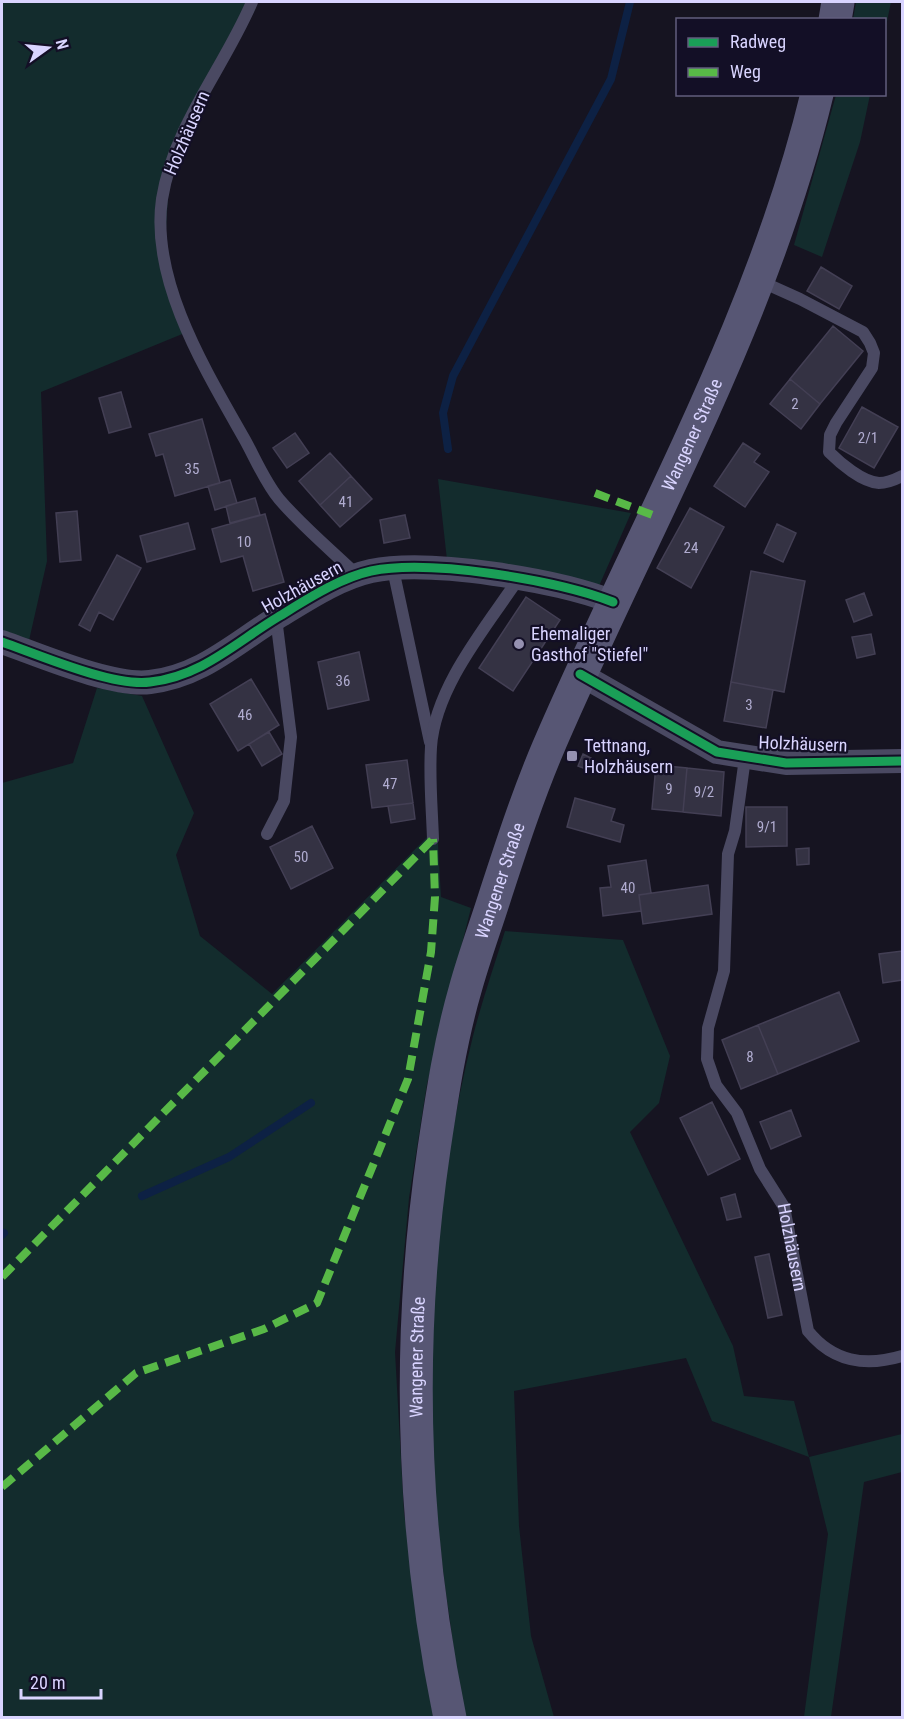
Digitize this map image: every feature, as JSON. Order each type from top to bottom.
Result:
[{"type":"main road","points":[[835,18],[838,2]]},
{"type":"main road","name":"Wangener Straße","points":[[450,1718],[431,1611],[420,1507],[415,1416],[416,1315],[424,1228],[442,1100],[464,994],[516,830],[546,753],[613,602],[711,399],[780,228],[816,96]]},
{"type":"street","name":"Holzhäusern","points":[[2,642],[91,672],[148,683],[187,674],[224,655],[276,618],[357,575],[393,569],[453,570],[519,578],[586,591],[613,602]]},
{"type":"street","name":"Holzhäusern","points":[[580,674],[717,752],[786,763],[903,761]]},
{"type":"lane","name":"Holzhäusern","points":[[252,2],[193,110],[173,158],[162,200],[162,248],[176,305],[223,401],[277,498],[357,575]]},
{"type":"lane","points":[[759,281],[800,298],[863,332],[874,353],[872,368],[836,423],[830,435],[829,452],[837,460],[869,480],[880,483],[903,476]]},
{"type":"lane","points":[[393,569],[431,747],[433,839]]},
{"type":"lane","points":[[431,747],[438,712],[461,664],[519,578]]},
{"type":"lane","points":[[267,834],[284,801],[291,737],[276,618]]},
{"type":"lane","name":"Holzhäusern","points":[[745,758],[735,831],[728,854],[724,971],[708,1029],[707,1059],[716,1085],[738,1113],[760,1169],[784,1207],[808,1331],[818,1343],[856,1362],[903,1356]]},
{"type":"green space","points":[[2,2],[257,2],[255,10],[198,112],[175,160],[168,197],[165,245],[181,303],[192,330],[41,392],[47,561],[28,645],[2,635]]},
{"type":"green space","points":[[856,2],[891,2],[886,26],[886,18],[853,18]]},
{"type":"green space","points":[[836,96],[870,96],[860,142],[822,257],[794,245]]},
{"type":"green space","points":[[438,479],[631,513],[592,602],[448,569]]},
{"type":"green space","points":[[97,688],[142,696],[194,813],[176,855],[200,936],[272,994],[437,827],[441,897],[471,908],[427,1084],[409,1198],[395,1352],[404,1513],[433,1717],[2,1718],[2,783],[73,763]]},
{"type":"green space","points":[[505,931],[623,940],[670,1056],[659,1103],[630,1132],[733,1346],[744,1396],[794,1401],[809,1457],[712,1421],[686,1358],[514,1391],[519,1526],[531,1636],[554,1717],[466,1718],[456,1666],[440,1542],[431,1397],[432,1324],[445,1178],[457,1107],[473,1036]]},
{"type":"green space","points":[[902,1434],[902,1472],[864,1482],[831,1717],[804,1717],[828,1534],[809,1457]]},
{"type":"building","points":[[821,267],[852,286],[839,309],[807,291]]},
{"type":"building","points":[[833,326],[863,351],[820,404],[790,379]]},
{"type":"building","points":[[790,379],[820,404],[801,429],[770,404]]},
{"type":"building","points":[[121,392],[131,427],[109,433],[99,398]]},
{"type":"building","points":[[862,407],[898,427],[874,468],[839,448]]},
{"type":"building","points":[[202,419],[220,483],[175,496],[163,454],[156,456],[149,434]]},
{"type":"building","points":[[295,433],[309,453],[287,468],[273,448]]},
{"type":"building","points":[[743,443],[760,454],[754,462],[769,472],[745,507],[714,486]]},
{"type":"building","points":[[330,453],[351,476],[320,505],[299,481]]},
{"type":"building","points":[[351,476],[372,499],[340,527],[320,505]]},
{"type":"building","points":[[230,480],[237,503],[215,510],[208,486]]},
{"type":"building","points":[[255,498],[260,515],[230,523],[226,506]]},
{"type":"building","points":[[690,508],[724,527],[691,588],[657,568]]},
{"type":"building","points":[[77,511],[81,560],[60,562],[56,513]]},
{"type":"building","points":[[265,514],[284,582],[253,591],[243,556],[221,562],[212,529]]},
{"type":"building","points":[[405,515],[410,538],[384,543],[380,520]]},
{"type":"building","points":[[188,523],[195,549],[147,562],[140,536]]},
{"type":"building","points":[[777,524],[796,533],[783,562],[764,553]]},
{"type":"building","points":[[117,555],[141,568],[113,620],[99,612],[90,631],[79,625]]},
{"type":"building","points":[[751,571],[805,581],[784,692],[731,682]]},
{"type":"building","points":[[864,593],[872,615],[854,622],[846,600]]},
{"type":"building","name":"Ehemaliger Gasthof \"Stiefel\"","points":[[526,597],[560,620],[513,691],[479,668]]},
{"type":"building","points":[[871,634],[875,654],[857,658],[852,637]]},
{"type":"building","points":[[359,652],[369,700],[328,709],[318,662]]},
{"type":"building","points":[[251,679],[279,725],[238,751],[210,704]]},
{"type":"building","points":[[731,682],[773,690],[766,728],[724,721]]},
{"type":"building","points":[[269,732],[282,754],[262,766],[249,744]]},
{"type":"building","points":[[583,754],[591,758],[586,769],[578,766]]},
{"type":"building","points":[[407,760],[413,803],[372,808],[366,765]]},
{"type":"building","points":[[656,765],[687,768],[683,812],[652,809]]},
{"type":"building","points":[[687,768],[724,772],[721,816],[683,812]]},
{"type":"building","points":[[575,798],[615,809],[611,821],[624,825],[620,842],[567,827]]},
{"type":"building","points":[[413,803],[415,819],[391,823],[388,806]]},
{"type":"building","points":[[746,807],[787,807],[787,846],[746,847]]},
{"type":"building","points":[[312,826],[333,868],[291,889],[270,847]]},
{"type":"building","points":[[809,848],[809,864],[797,865],[796,849]]},
{"type":"building","points":[[646,860],[651,893],[639,895],[641,911],[603,916],[600,888],[611,887],[608,866]]},
{"type":"building","points":[[708,885],[712,914],[643,924],[639,895]]},
{"type":"building","points":[[902,951],[902,980],[883,983],[879,954]]},
{"type":"building","points":[[839,992],[859,1041],[778,1074],[758,1025]]},
{"type":"building","points":[[758,1025],[778,1074],[741,1089],[722,1040]]},
{"type":"building","points":[[712,1102],[740,1159],[708,1175],[680,1118]]},
{"type":"building","points":[[791,1110],[801,1136],[771,1149],[760,1122]]},
{"type":"building","points":[[735,1194],[741,1217],[727,1220],[721,1198]]},
{"type":"building","points":[[769,1254],[782,1315],[768,1318],[755,1257]]},
{"type":"waterway","points":[[448,449],[443,413],[453,376],[611,79],[630,2]]},
{"type":"waterway","points":[[142,1196],[229,1157],[311,1103]]},
{"type":"marked path","points":[[595,493],[655,516]]},
{"type":"marked path","points":[[2,1277],[433,839]]},
{"type":"marked path","points":[[2,1487],[136,1373],[264,1329],[317,1303],[408,1079],[431,952],[435,897],[433,839]]},
{"type":"cycle path","points":[[2,642],[97,675],[116,680],[150,682],[169,679],[202,666],[323,590],[371,571],[426,568],[493,574],[560,586],[613,602]]},
{"type":"cycle path","points":[[580,674],[717,752],[786,763],[902,761]]},
{"type":"place","name":"Ehemaliger Gasthof \"Stiefel\"","points":[[519,644]]},
{"type":"place","name":"Tettnang, Holzhäusern","points":[[572,756]]}]
